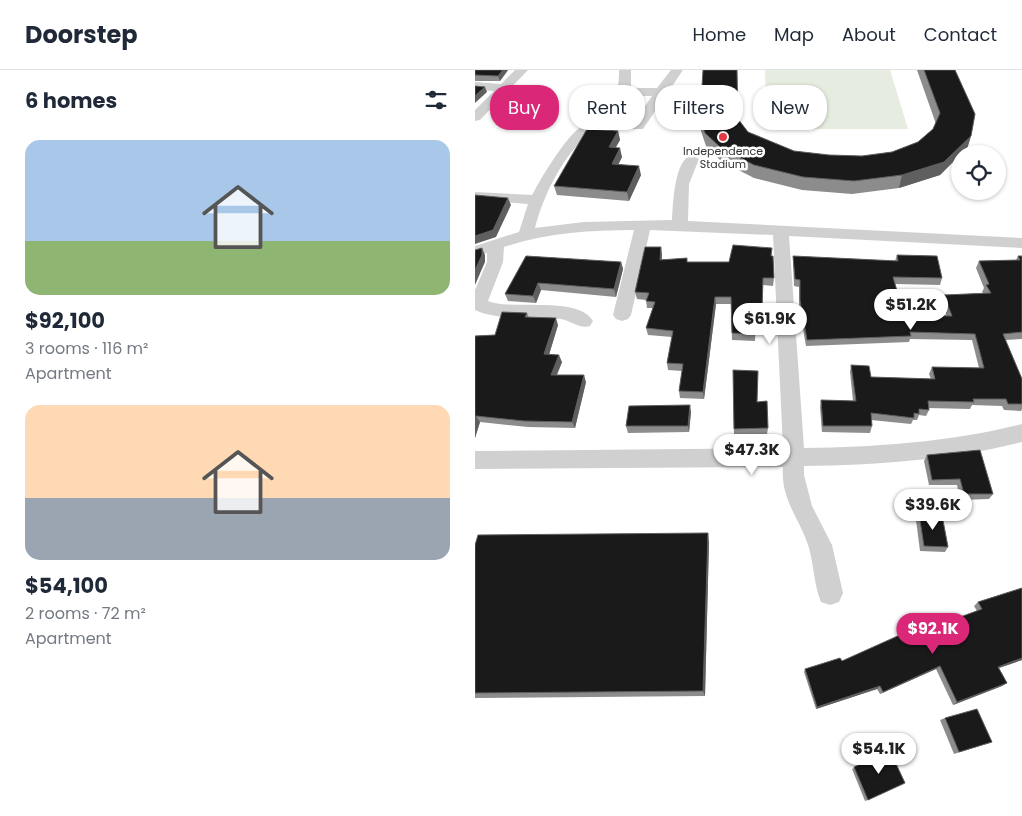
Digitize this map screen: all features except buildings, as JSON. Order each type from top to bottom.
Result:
[{"type":"street","points":[[508,85],[522,70]]},
{"type":"street","points":[[625,70],[625,85]]},
{"type":"street","points":[[666,85],[677,70]]},
{"type":"street","points":[[475,86],[490,87]]},
{"type":"street","points":[[645,116],[655,101]]},
{"type":"street","points":[[475,117],[490,102]]},
{"type":"street","points":[[526,235],[529,217],[538,200],[567,151],[586,130]]},
{"type":"street","points":[[680,225],[682,184],[692,159]]},
{"type":"street","points":[[475,196],[538,200]]},
{"type":"street","points":[[622,314],[643,225]]},
{"type":"street","points":[[475,251],[526,235],[583,226],[643,225],[680,225],[1022,243]]},
{"type":"street","points":[[781,231],[794,458],[793,475],[801,508],[821,546],[830,593]]},
{"type":"street","points":[[496,245],[495,262],[478,304],[489,309],[567,314],[584,322]]},
{"type":"street","points":[[475,460],[794,458],[888,454],[995,440],[1022,433]]},
{"type":"shaded area","points":[[765,70],[890,70],[908,129],[827,129],[827,85],[766,85]]},
{"type":"place","name":"Independence Stadium","points":[[723,137]]}]
